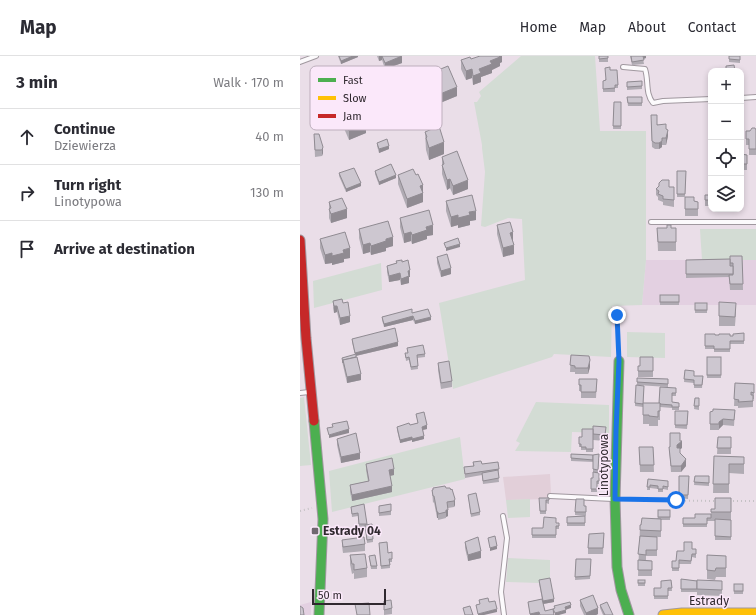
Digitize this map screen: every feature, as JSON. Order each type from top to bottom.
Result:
[{"type":"street","points":[[300,240],[306,338],[323,519],[319,615]]},
{"type":"street","name":"Linotypowa","points":[[619,361],[615,499],[617,567],[621,590],[629,615]]},
{"type":"street","name":"Estrady","points":[[663,615],[682,613],[756,613]]},
{"type":"lane","points":[[300,62],[316,56]]},
{"type":"lane","points":[[623,66],[645,69],[648,93],[653,103],[663,101],[708,99]]},
{"type":"lane","points":[[744,98],[756,97]]},
{"type":"lane","points":[[651,222],[756,222]]},
{"type":"lane","points":[[300,393],[312,392]]},
{"type":"lane","points":[[550,496],[615,499]]},
{"type":"lane","points":[[503,516],[507,538],[501,592],[504,615]]},
{"type":"path","points":[[617,315],[619,361]]},
{"type":"path","points":[[615,499],[717,501]]},
{"type":"path","points":[[725,501],[756,501]]},
{"type":"path","points":[[300,511],[312,508]]},
{"type":"shaded area","points":[[521,56],[595,56],[600,131],[646,131],[646,260],[642,305],[612,306],[611,357],[554,354],[552,357],[453,389],[439,303],[525,280],[522,219],[508,218],[485,227],[481,226],[485,172],[482,145],[474,102],[477,102],[481,96],[479,92]]},
{"type":"shaded area","points":[[700,229],[756,229],[756,260],[702,260]]},
{"type":"shaded area","points":[[646,260],[756,260],[756,305],[642,305]]},
{"type":"shaded area","points":[[381,263],[382,290],[314,308],[313,281]]},
{"type":"shaded area","points":[[627,332],[665,333],[665,358],[627,357]]},
{"type":"shaded area","points":[[304,397],[311,465],[300,466],[300,398]]},
{"type":"shaded area","points":[[536,402],[609,405],[609,433],[572,432],[571,452],[515,451],[520,443],[516,441]]},
{"type":"shaded area","points":[[460,437],[465,479],[332,512],[329,471]]},
{"type":"shaded area","points":[[550,474],[551,494],[548,494],[548,499],[506,500],[503,477]]},
{"type":"shaded area","points":[[530,499],[530,517],[508,518],[506,500]]},
{"type":"shaded area","points":[[508,558],[550,560],[550,581],[539,583],[506,582]]},
{"type":"shaded area","points":[[311,602],[311,615],[300,615],[300,605]]},
{"type":"building","points":[[339,56],[353,56],[341,61]]},
{"type":"building","points":[[382,56],[402,56],[385,63]]},
{"type":"building","points":[[480,56],[500,57],[490,61],[492,64],[479,69],[481,73],[473,76],[472,69],[466,71],[461,60]]},
{"type":"building","points":[[599,56],[608,56],[608,58],[599,59]]},
{"type":"building","points":[[631,56],[643,56],[644,60],[632,62]]},
{"type":"building","points":[[729,56],[740,56],[740,60],[729,59]]},
{"type":"building","points":[[734,65],[734,68],[726,68],[726,66]]},
{"type":"building","points":[[448,66],[457,87],[442,93],[442,68]]},
{"type":"building","points":[[610,67],[610,70],[617,70],[618,85],[615,85],[615,88],[603,89],[603,81],[606,80],[605,68]]},
{"type":"building","points":[[642,81],[642,86],[627,87],[627,82]]},
{"type":"building","points":[[627,97],[642,97],[642,103],[628,103]]},
{"type":"building","points":[[614,102],[621,102],[621,126],[613,126]]},
{"type":"building","points":[[651,115],[657,115],[657,125],[666,124],[666,129],[668,130],[666,138],[662,138],[662,141],[659,143],[652,141]]},
{"type":"building","points":[[752,128],[755,128],[756,130],[756,149],[749,149],[749,139],[746,139],[746,131],[750,131]]},
{"type":"building","points":[[430,130],[440,130],[444,142],[429,148],[425,132]]},
{"type":"building","points":[[314,134],[319,134],[323,147],[322,150],[315,150]]},
{"type":"building","points":[[387,139],[389,146],[379,149],[377,143]]},
{"type":"building","points":[[457,151],[468,180],[453,186],[450,179],[447,180],[442,165],[444,164],[442,157]]},
{"type":"building","points":[[744,154],[747,155],[747,164],[744,164]]},
{"type":"building","points":[[391,164],[396,175],[379,182],[375,171]]},
{"type":"building","points":[[354,168],[361,183],[346,189],[339,173]]},
{"type":"building","points":[[413,169],[416,175],[418,174],[423,185],[420,186],[423,193],[407,199],[398,175]]},
{"type":"building","points":[[677,171],[686,171],[685,194],[677,194]]},
{"type":"building","points":[[662,180],[669,180],[669,187],[674,187],[674,200],[663,199],[663,196],[658,194],[659,191],[656,189]]},
{"type":"building","points":[[472,195],[476,211],[469,212],[470,215],[458,218],[458,215],[451,217],[446,201]]},
{"type":"building","points":[[705,195],[708,195],[708,200],[705,200]]},
{"type":"building","points":[[685,197],[694,197],[694,201],[698,202],[698,209],[685,209]]},
{"type":"building","points":[[342,198],[347,209],[331,214],[329,202]]},
{"type":"building","points":[[429,210],[433,225],[426,227],[427,230],[412,235],[411,232],[404,234],[400,218]]},
{"type":"building","points":[[388,221],[393,237],[371,246],[370,243],[363,245],[359,229]]},
{"type":"building","points":[[510,222],[513,232],[510,233],[514,245],[503,248],[497,225]]},
{"type":"building","points":[[667,225],[671,225],[671,228],[676,228],[676,242],[658,242],[657,228],[667,228]]},
{"type":"building","points":[[345,232],[350,248],[343,250],[344,253],[332,256],[332,253],[325,255],[320,239]]},
{"type":"building","points":[[458,238],[460,244],[446,248],[444,243]]},
{"type":"building","points":[[447,254],[451,268],[441,271],[437,257]]},
{"type":"building","points":[[730,256],[742,256],[743,284],[730,284],[729,275],[733,275],[733,263],[730,263]]},
{"type":"building","points":[[730,259],[730,266],[733,266],[733,274],[686,274],[686,260]]},
{"type":"building","points":[[402,260],[402,262],[408,260],[410,270],[408,271],[409,276],[401,279],[400,273],[389,276],[387,266],[397,263],[396,261]]},
{"type":"building","points":[[660,295],[679,295],[679,302],[660,302]]},
{"type":"building","points":[[342,299],[343,303],[348,302],[350,316],[340,318],[337,306],[334,306],[333,301]]},
{"type":"building","points":[[719,302],[736,303],[735,317],[719,316]]},
{"type":"building","points":[[695,303],[707,303],[707,310],[695,310]]},
{"type":"building","points":[[412,309],[412,313],[428,309],[431,317],[415,321],[413,316],[384,324],[382,317]]},
{"type":"building","points":[[395,328],[398,342],[355,353],[352,339]]},
{"type":"building","points":[[744,333],[744,341],[730,341],[730,349],[714,349],[714,346],[705,346],[705,334],[730,334],[730,336],[733,336],[733,334]]},
{"type":"building","points":[[423,345],[425,354],[417,355],[418,366],[411,367],[409,357],[406,358],[405,353],[408,353],[407,348]]},
{"type":"building","points":[[356,354],[356,357],[343,360],[343,363],[342,358]]},
{"type":"building","points":[[571,355],[589,356],[590,360],[588,368],[575,368],[575,366],[570,365]]},
{"type":"building","points":[[357,357],[361,374],[347,377],[343,360]]},
{"type":"building","points":[[640,357],[653,357],[653,371],[638,371],[638,366],[640,366]]},
{"type":"building","points":[[707,357],[721,357],[721,375],[707,375]]},
{"type":"building","points":[[449,361],[452,381],[441,383],[438,363]]},
{"type":"building","points":[[685,370],[694,371],[694,376],[703,376],[702,385],[694,385],[694,380],[684,379]]},
{"type":"building","points":[[637,378],[668,379],[668,384],[637,382]]},
{"type":"building","points":[[579,379],[597,379],[596,392],[581,392]]},
{"type":"building","points":[[735,383],[754,384],[754,393],[751,392],[751,395],[753,395],[753,401],[738,402],[739,400],[734,399]]},
{"type":"building","points":[[636,385],[644,386],[643,404],[635,403]]},
{"type":"building","points":[[660,387],[676,388],[676,393],[672,393],[672,402],[679,403],[679,407],[672,407],[672,405],[659,403]]},
{"type":"building","points":[[695,398],[699,398],[699,406],[694,406]]},
{"type":"building","points":[[643,403],[660,403],[658,417],[643,415]]},
{"type":"building","points":[[713,409],[735,410],[734,420],[723,419],[719,422],[719,424],[710,424],[710,412],[713,411]]},
{"type":"building","points":[[675,411],[688,411],[687,425],[675,425]]},
{"type":"building","points":[[424,412],[427,425],[422,427],[424,436],[400,440],[397,427],[409,423],[410,425],[418,423],[416,414]]},
{"type":"building","points":[[347,421],[349,429],[329,435],[327,428],[333,427],[332,424]]},
{"type":"building","points":[[593,426],[606,427],[605,435],[593,434]]},
{"type":"building","points":[[582,429],[593,429],[593,449],[586,449],[586,447],[581,447],[581,444],[579,444],[579,437],[582,437]]},
{"type":"building","points":[[356,433],[360,453],[341,457],[337,439]]},
{"type":"building","points":[[670,433],[680,433],[680,441],[682,441],[677,445],[677,448],[680,448],[680,453],[686,459],[681,466],[671,466],[669,447]]},
{"type":"building","points":[[718,437],[731,437],[731,448],[717,448]]},
{"type":"building","points":[[639,447],[653,447],[654,465],[640,465]]},
{"type":"building","points":[[571,454],[593,455],[593,460],[571,458]]},
{"type":"building","points":[[599,454],[598,470],[593,469],[593,455]]},
{"type":"building","points":[[714,456],[744,457],[744,464],[729,464],[729,484],[713,484]]},
{"type":"building","points":[[392,458],[394,469],[389,470],[392,486],[352,495],[350,485],[369,481],[366,464]]},
{"type":"building","points":[[481,461],[482,464],[498,462],[499,469],[465,474],[464,467],[474,466],[473,462]]},
{"type":"building","points":[[498,470],[499,478],[483,481],[482,473]]},
{"type":"building","points":[[593,472],[599,473],[597,489],[591,489],[591,478],[593,478]]},
{"type":"building","points":[[679,476],[689,476],[688,495],[679,495]]},
{"type":"building","points":[[695,476],[709,476],[709,483],[694,482]]},
{"type":"building","points":[[648,479],[668,481],[668,487],[663,486],[663,489],[658,489],[658,486],[650,485],[650,487],[647,487]]},
{"type":"building","points":[[445,486],[446,488],[452,489],[455,499],[454,501],[447,502],[448,510],[446,510],[446,512],[438,514],[432,490],[433,488]]},
{"type":"building","points":[[476,493],[480,512],[471,514],[468,495]]},
{"type":"building","points":[[539,498],[549,498],[549,500],[546,500],[546,511],[540,511]]},
{"type":"building","points":[[715,498],[731,498],[731,512],[711,512],[711,509],[715,509]]},
{"type":"building","points":[[576,499],[584,499],[586,512],[575,512]]},
{"type":"building","points":[[364,504],[367,524],[359,524],[358,513],[352,514],[351,507]]},
{"type":"building","points":[[391,504],[391,511],[379,513],[379,506]]},
{"type":"building","points":[[658,510],[670,510],[670,517],[658,517]]},
{"type":"building","points":[[695,514],[711,514],[711,518],[707,518],[707,524],[683,524],[683,518],[695,518]]},
{"type":"building","points":[[585,516],[585,523],[567,523],[567,517]]},
{"type":"building","points":[[544,517],[556,518],[556,523],[559,523],[559,526],[556,526],[556,535],[532,535],[532,528],[543,528]]},
{"type":"building","points":[[642,518],[661,519],[661,531],[640,530]]},
{"type":"building","points":[[715,519],[731,520],[731,537],[715,536]]},
{"type":"building","points":[[372,524],[373,539],[367,540],[365,525]]},
{"type":"building","points":[[604,533],[603,548],[588,548],[589,534]]},
{"type":"building","points":[[495,536],[497,546],[490,548],[488,538]]},
{"type":"building","points":[[640,536],[657,537],[657,550],[646,550],[646,555],[638,554]]},
{"type":"building","points":[[364,537],[365,544],[343,547],[342,540]]},
{"type":"building","points":[[478,537],[481,551],[468,555],[465,542]]},
{"type":"building","points":[[387,542],[388,553],[392,552],[392,559],[389,559],[390,565],[381,566],[379,543]]},
{"type":"building","points":[[684,542],[692,542],[692,549],[696,549],[696,554],[692,554],[691,561],[679,560],[679,568],[672,568],[672,561],[676,561],[677,551],[684,551]]},
{"type":"building","points":[[365,554],[367,568],[354,570],[354,564],[352,564],[350,555]]},
{"type":"building","points":[[375,555],[377,566],[371,566],[369,556]]},
{"type":"building","points":[[707,555],[726,556],[726,568],[716,568],[715,571],[707,570]]},
{"type":"building","points":[[576,559],[591,559],[590,576],[575,577]]},
{"type":"building","points":[[638,560],[652,561],[652,570],[638,570]]},
{"type":"building","points":[[550,578],[554,599],[543,601],[539,580]]},
{"type":"building","points":[[681,579],[697,581],[697,589],[681,589]]},
{"type":"building","points":[[638,580],[645,580],[645,583],[638,583]]},
{"type":"building","points":[[671,580],[672,588],[668,588],[668,596],[654,596],[654,588],[661,588],[661,581]]},
{"type":"building","points":[[697,580],[722,581],[722,590],[697,589]]},
{"type":"building","points":[[734,584],[743,584],[743,591],[734,591]]},
{"type":"building","points":[[593,595],[598,608],[586,613],[580,600]]},
{"type":"building","points":[[488,598],[489,602],[495,601],[497,609],[478,614],[476,605],[480,604],[479,600]]},
{"type":"building","points":[[542,599],[545,611],[553,609],[554,615],[540,615],[539,612],[530,614],[528,602]]},
{"type":"building","points":[[391,600],[392,608],[384,610],[384,601]]},
{"type":"building","points":[[570,602],[571,605],[565,607],[566,610],[555,613],[553,609],[555,608],[554,606]]},
{"type":"building","points":[[607,602],[613,615],[605,615],[600,605]]},
{"type":"building","points":[[369,603],[370,615],[357,615],[355,604]]},
{"type":"building","points":[[300,606],[303,608],[304,615],[300,615]]},
{"type":"building","points":[[470,606],[473,615],[465,615],[463,608]]},
{"type":"traffic: fast","points":[[619,361],[615,499],[617,567],[621,590],[629,615]]},
{"type":"traffic: fast","points":[[314,421],[323,519],[319,615]]},
{"type":"traffic: slow","points":[[663,615],[682,613],[756,613]]},
{"type":"traffic: jam","points":[[300,240],[306,338],[314,421]]},
{"type":"place","name":"Estrady 04","points":[[315,531]]},
{"type":"route","points":[[617,315],[619,361],[615,499],[676,500]]}]
